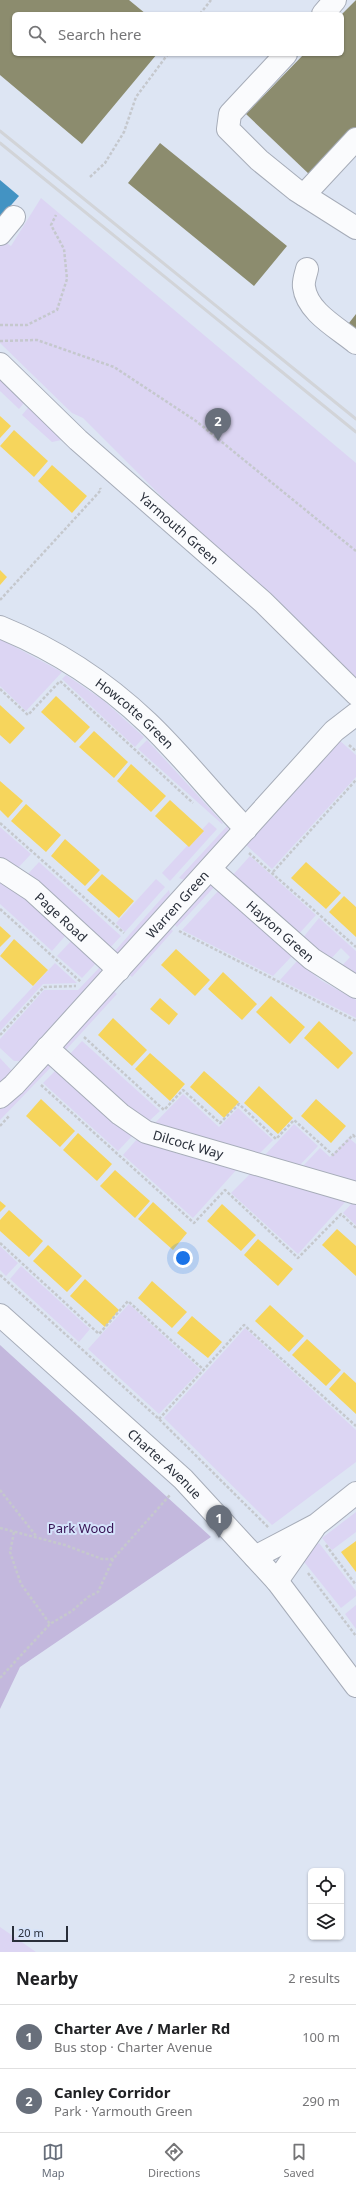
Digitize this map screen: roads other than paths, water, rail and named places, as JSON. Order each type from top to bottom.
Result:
[{"type":"street","points":[[325,12],[335,0]]},
{"type":"street","points":[[284,56],[230,114],[228,130],[259,160],[304,195],[356,228]]},
{"type":"street","points":[[304,195],[356,139]]},
{"type":"street","points":[[0,234],[14,217]]},
{"type":"street","points":[[307,269],[304,286],[307,298],[318,312],[356,343]]},
{"type":"street","name":"Yarmouth Green","points":[[0,364],[78,440],[263,602],[356,694]]},
{"type":"street","name":"Howcotte Green","points":[[0,627],[61,658],[104,687],[127,705],[168,744],[241,835]]},
{"type":"street","name":"Warren Green","points":[[0,1097],[14,1085],[47,1048],[112,964],[210,869],[241,835],[352,723]]},
{"type":"street","name":"Page Road","points":[[0,869],[32,890],[112,964]]},
{"type":"street","name":"Hayton Green","points":[[210,869],[312,959],[356,987]]},
{"type":"street","name":"Dilcock Way","points":[[47,1048],[120,1114],[146,1132],[356,1193]]},
{"type":"street","name":"Charter Avenue","points":[[0,1315],[183,1479],[277,1581],[356,1686]]},
{"type":"street","points":[[256,1557],[289,1550],[321,1535],[356,1492]]},
{"type":"street","points":[[277,1581],[289,1550]]},
{"type":"railway","points":[[0,131],[356,419]]},
{"type":"railway","points":[[0,143],[356,432]]},
{"type":"place","name":"Canley Corridor","points":[[218,441]]},
{"type":"place","name":"Charter Ave / Marler Rd","points":[[219,1538]]},
{"type":"park label","name":"Park Wood","points":[[81,1528]]}]
